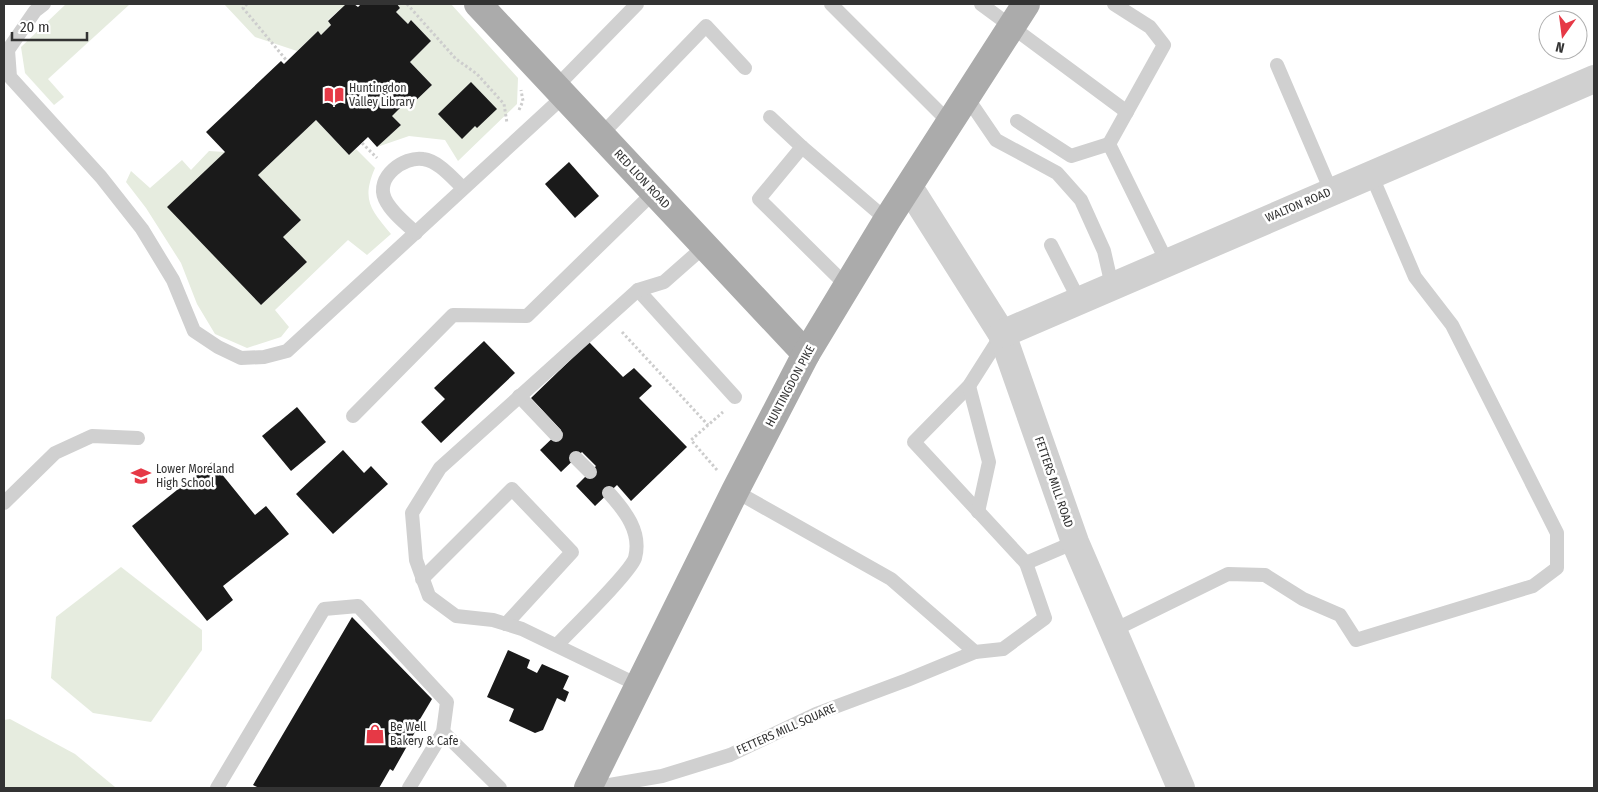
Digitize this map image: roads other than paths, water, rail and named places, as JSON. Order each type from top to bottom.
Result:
[{"type":"main road","name":"RED LION ROAD","points":[[478,4],[706,245],[806,354]]},
{"type":"main road","name":"HUNTINGDON PIKE","points":[[588,788],[640,686],[729,484],[887,220],[1026,4]]},
{"type":"street","name":"WALTON ROAD","points":[[1002,334],[1594,79]]},
{"type":"street","name":"FETTERS MILL ROAD","points":[[909,187],[1002,334],[1075,542],[1181,788]]},
{"type":"lane","points":[[44,4],[35,11],[8,50],[10,77],[101,177],[142,229],[173,280],[194,331],[218,347],[242,358],[264,357],[287,351],[416,233],[560,92],[637,4]]},
{"type":"lane","points":[[831,4],[950,122]]},
{"type":"lane","points":[[981,4],[1127,112]]},
{"type":"lane","points":[[993,4],[1010,27]]},
{"type":"lane","points":[[1016,121],[1071,156],[1109,144],[1164,45],[1150,27],[1114,4]]},
{"type":"lane","points":[[601,135],[706,26],[745,68]]},
{"type":"lane","points":[[1277,65],[1331,191]]},
{"type":"lane","points":[[966,96],[996,140],[1057,173],[1080,200],[1104,251],[1112,286]]},
{"type":"lane","points":[[770,117],[887,220]]},
{"type":"lane","points":[[1109,144],[1167,262]]},
{"type":"lane","points":[[802,147],[759,200],[847,286]]},
{"type":"lane","points":[[416,233],[393,211],[384,198],[384,183],[393,170],[405,160],[424,159],[438,166],[463,188]]},
{"type":"lane","points":[[1114,630],[1228,574],[1265,575],[1303,599],[1340,615],[1356,640],[1533,586],[1557,568],[1556,532],[1452,324],[1415,277],[1371,174]]},
{"type":"lane","points":[[353,416],[453,315],[527,316],[654,192]]},
{"type":"lane","points":[[640,686],[557,645],[506,624],[493,620],[456,616],[429,596],[416,560],[412,513],[440,468],[638,290],[664,282],[706,245]]},
{"type":"lane","points":[[1051,245],[1079,300]]},
{"type":"lane","points":[[638,290],[735,397]]},
{"type":"lane","points":[[1002,334],[969,386],[914,442],[1026,563],[1075,542]]},
{"type":"lane","points":[[969,386],[989,462],[978,512]]},
{"type":"lane","points":[[519,396],[556,435]]},
{"type":"lane","points":[[4,503],[55,453],[92,436],[138,438]]},
{"type":"lane","points":[[576,458],[590,472]]},
{"type":"lane","points":[[729,484],[890,579],[975,652]]},
{"type":"lane","points":[[422,579],[512,489],[572,552],[506,624]]},
{"type":"lane","points":[[557,645],[620,579],[634,559],[636,535],[627,512],[609,493]]},
{"type":"lane","name":"FETTERS MILL SQUARE","points":[[592,788],[662,776],[730,755],[816,714],[975,652],[1003,649],[1045,618],[1026,563]]},
{"type":"lane","points":[[217,788],[324,609],[358,606],[447,702],[443,732],[409,788]]},
{"type":"lane","points":[[443,732],[500,788]]},
{"type":"place","name":"Huntingdon Valley Library","points":[[334,95]]},
{"type":"place","name":"Lower Moreland High School","points":[[141,476]]},
{"type":"place","name":"Be Well Bakery & Cafe","points":[[375,734]]}]
